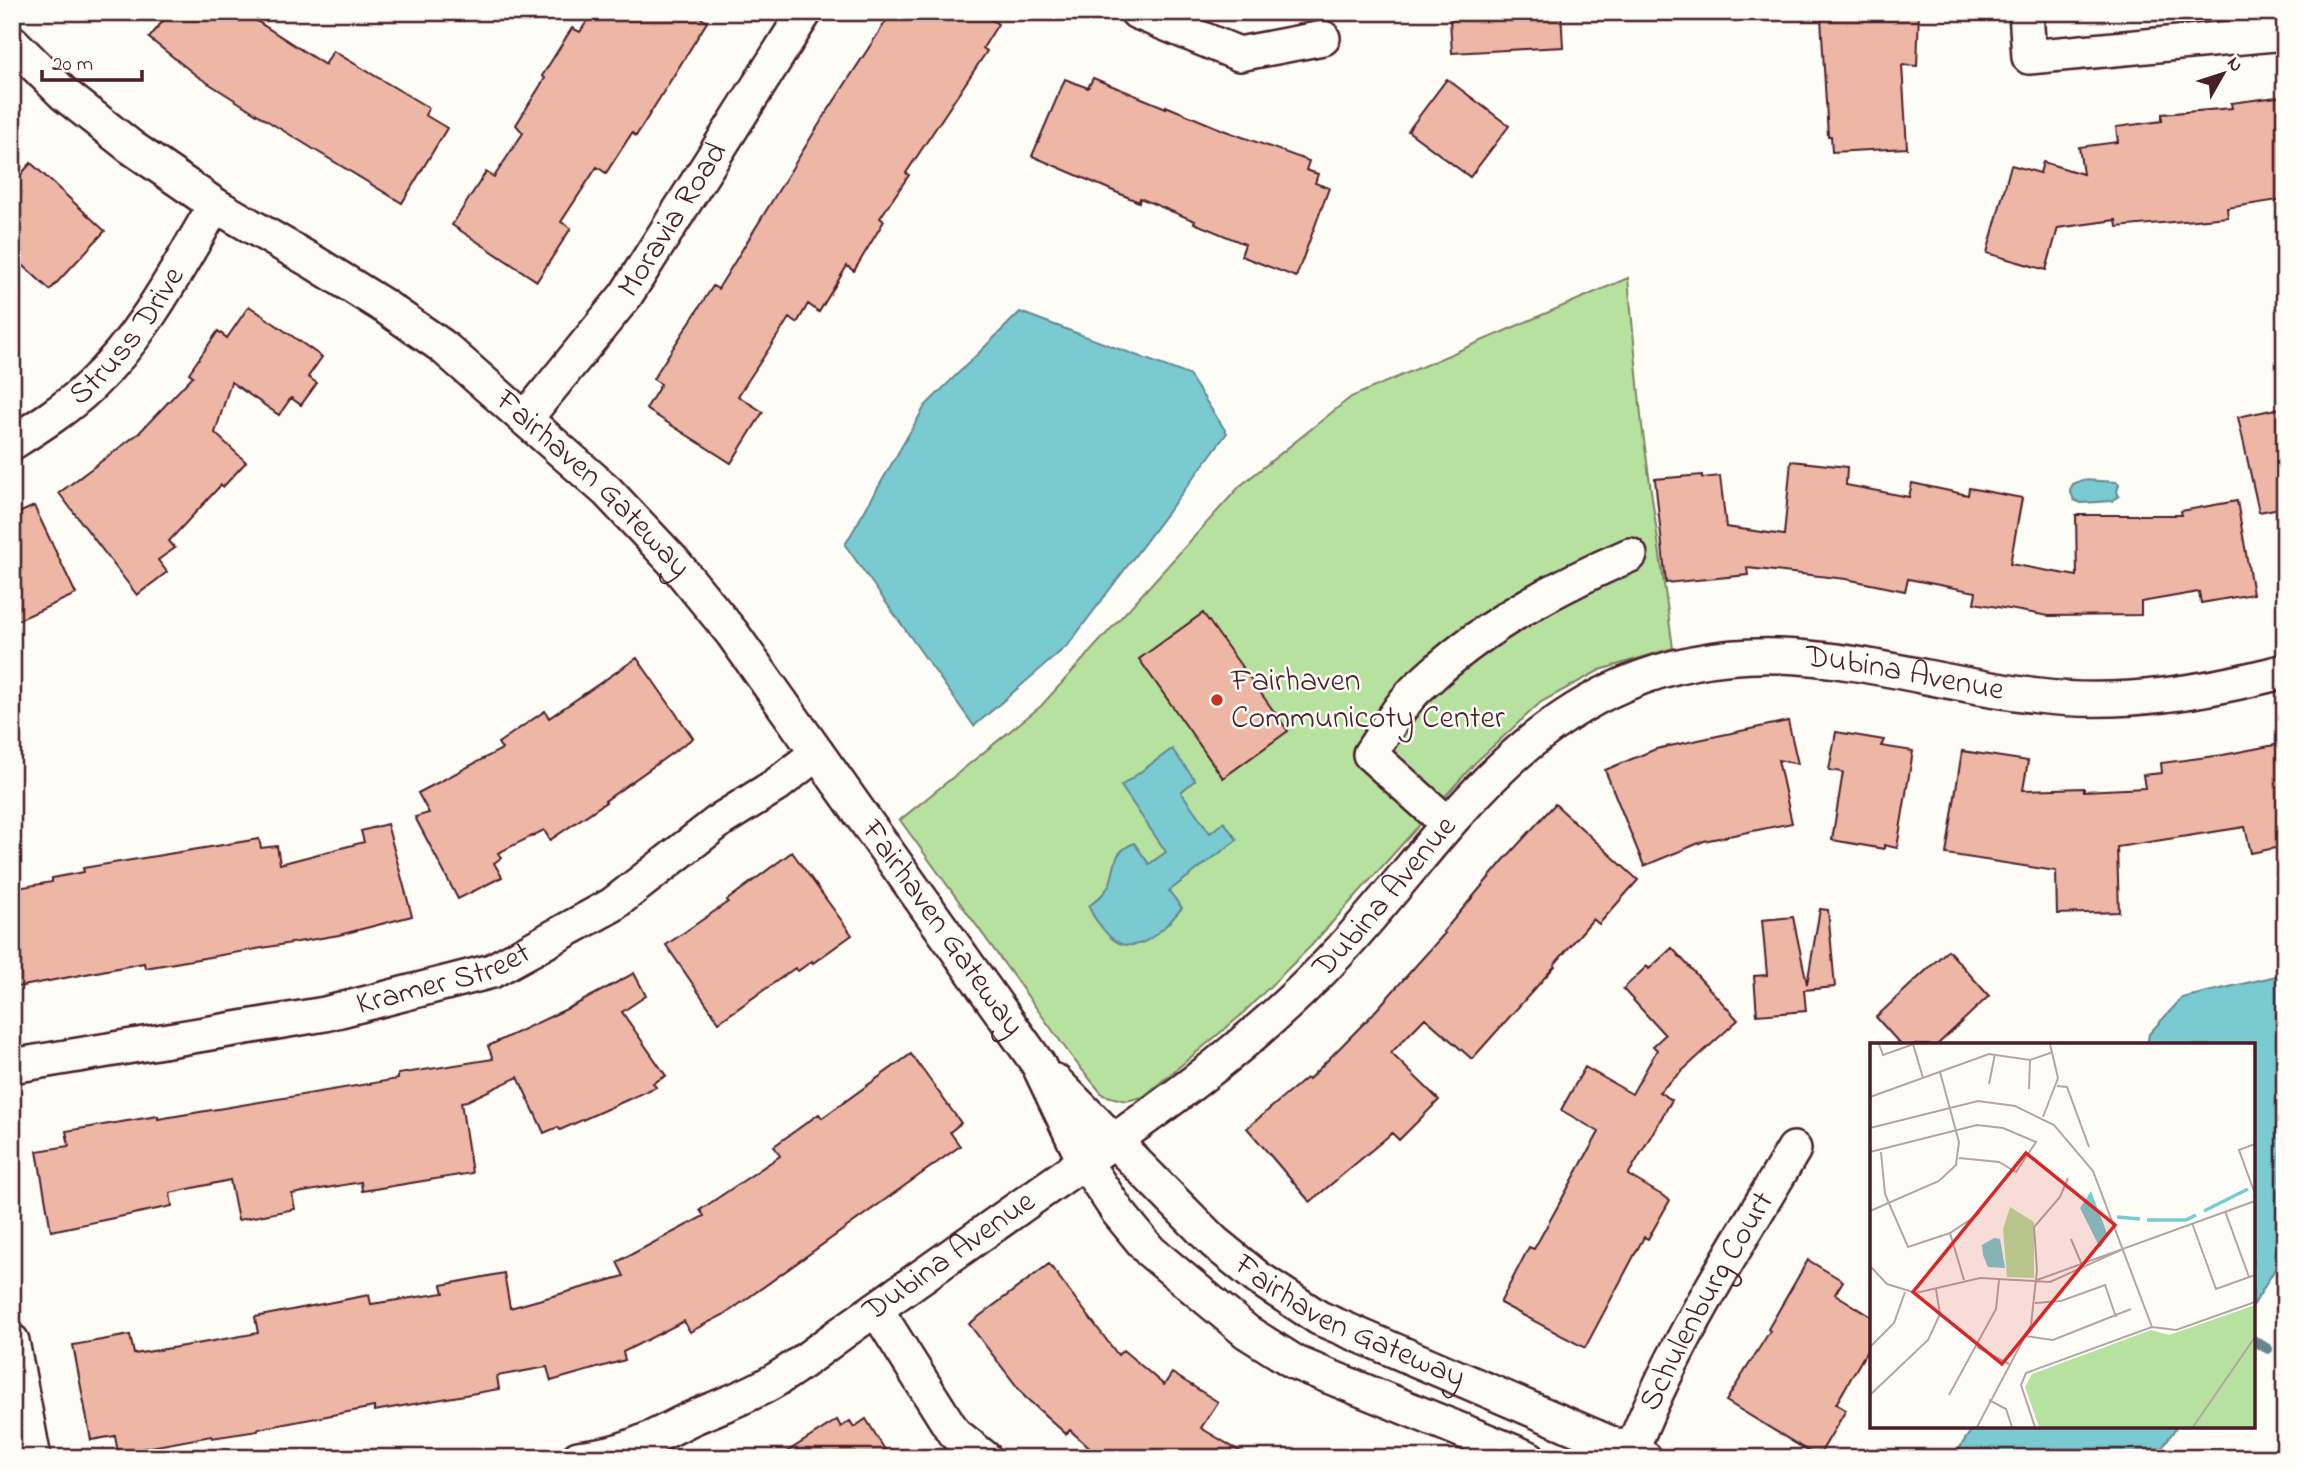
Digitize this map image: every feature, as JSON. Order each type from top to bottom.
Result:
[{"type":"street","name":"Moravia Road","points":[[526,418],[626,295],[805,12]]},
{"type":"street","points":[[1137,12],[1239,54],[1323,38]]},
{"type":"street","points":[[2026,12],[2029,57],[2285,33]]},
{"type":"street","name":"Fairhaven Gateway","points":[[12,42],[64,94],[131,147],[215,205],[316,263],[442,346],[607,491],[673,561],[732,633],[1038,1064],[1214,1242],[1258,1278],[1319,1318],[1635,1456]]},
{"type":"street","name":"Struss Drive","points":[[12,443],[43,423],[90,386],[127,345],[154,310],[215,205]]},
{"type":"street","points":[[1448,824],[1370,754],[1410,696],[1448,660],[1485,633],[1578,577],[1630,555]]},
{"type":"street","name":"Dubina Avenue","points":[[578,1458],[620,1451],[772,1383],[1220,1064],[1328,964],[1448,824],[1514,754],[1551,725],[1625,684],[1660,672],[1741,656],[1827,658],[2037,696],[2076,699],[2127,699],[2179,694],[2232,685],[2285,671]]},
{"type":"street","name":"Kramer Street","points":[[12,1066],[325,1014],[492,971],[612,905],[722,819],[775,786],[817,753]]},
{"type":"street","name":"Fairhaven Gateway","points":[[1038,1064],[1084,1161],[1118,1212],[1150,1251],[1247,1332],[1296,1363],[1529,1458]]},
{"type":"street","name":"Schulenburg Court","points":[[1635,1456],[1663,1380],[1690,1328],[1794,1149]]},
{"type":"street","points":[[876,1309],[954,1433],[985,1458]]},
{"type":"street","points":[[12,1341],[34,1458]]},
{"type":"green space","points":[[1628,278],[1642,426],[1673,648],[1600,670],[1541,702],[1475,763],[1310,947],[1239,1017],[1143,1097],[1126,1101],[1103,1095],[1074,1060],[900,820],[1041,706],[1240,486],[1351,397]]},
{"type":"water","points":[[1020,312],[1189,375],[1227,433],[1068,645],[974,726],[845,545],[925,406]]},
{"type":"water","points":[[2082,480],[2117,482],[2119,496],[2112,501],[2081,503],[2074,500],[2070,490],[2073,484]]},
{"type":"water","points":[[1172,749],[1195,780],[1181,792],[1210,833],[1224,822],[1237,840],[1169,891],[1182,908],[1165,927],[1145,941],[1124,945],[1103,929],[1089,906],[1108,888],[1122,850],[1134,843],[1149,864],[1166,852],[1121,786]]},
{"type":"water","points":[[2285,974],[2285,1252],[2255,1303],[2255,1043],[2147,1043],[2149,1034],[2182,998]]},
{"type":"water","points":[[1973,1428],[2176,1428],[2155,1458],[1953,1458]]},
{"type":"building","points":[[170,12],[243,12],[325,65],[333,51],[429,108],[425,115],[447,128],[402,203],[197,76],[149,38]]},
{"type":"building","points":[[593,12],[692,12],[707,22],[636,136],[632,133],[606,173],[597,167],[561,222],[571,228],[537,281],[452,225],[486,172],[494,177],[523,133],[516,125],[572,28],[580,32]]},
{"type":"building","points":[[892,12],[980,12],[998,24],[983,48],[987,51],[906,173],[909,175],[880,218],[884,221],[854,271],[847,266],[819,312],[808,304],[797,323],[789,318],[738,396],[763,412],[731,463],[646,409],[661,384],[653,379],[713,286],[718,289]]},
{"type":"building","points":[[1457,12],[1561,12],[1563,47],[1452,53],[1450,20],[1457,19]]},
{"type":"building","points":[[1827,12],[1919,12],[1917,66],[1902,65],[1907,148],[1832,152],[1831,136],[1828,136],[1821,18],[1827,18]]},
{"type":"building","points":[[1093,78],[1309,161],[1306,170],[1318,174],[1315,183],[1329,188],[1296,277],[1241,256],[1245,244],[1194,223],[1195,221],[1140,198],[1139,202],[1032,156],[1065,79],[1088,88]]},
{"type":"building","points":[[1447,79],[1509,126],[1470,177],[1408,131]]},
{"type":"building","points":[[2285,96],[2285,199],[2227,208],[2228,217],[2117,227],[2116,220],[2058,228],[2046,270],[1987,253],[2011,165],[2040,173],[2043,162],[2083,174],[2079,147],[2118,142],[2116,127],[2162,121],[2162,114],[2232,108],[2231,103]]},
{"type":"building","points":[[31,163],[105,231],[50,290],[12,255],[12,184]]},
{"type":"building","points":[[249,306],[322,357],[308,377],[317,383],[301,405],[291,398],[279,415],[231,382],[215,433],[246,462],[169,541],[175,548],[158,560],[167,572],[137,595],[59,493],[139,433],[193,376],[189,373],[218,331],[227,338]]},
{"type":"building","points":[[2285,407],[2285,507],[2259,512],[2238,417]]},
{"type":"building","points":[[1791,461],[1847,467],[1846,485],[1909,497],[1912,483],[1968,495],[1969,488],[2022,498],[2010,564],[2077,576],[2076,515],[2182,515],[2181,511],[2237,501],[2253,594],[2201,603],[2199,592],[2141,602],[2141,615],[2049,616],[1974,603],[1976,592],[1908,579],[1905,591],[1846,579],[1747,568],[1748,575],[1666,583],[1655,479],[1720,476],[1726,527],[1784,535]]},
{"type":"building","points":[[34,506],[76,594],[12,623],[12,516]]},
{"type":"building","points":[[1203,613],[1288,731],[1223,778],[1139,659]]},
{"type":"building","points":[[637,658],[693,738],[550,840],[544,830],[498,853],[501,858],[494,863],[502,877],[458,899],[415,817],[429,813],[418,793],[502,749],[498,743],[545,711],[549,718]]},
{"type":"building","points":[[1788,721],[1798,764],[1778,760],[1792,823],[1704,841],[1644,866],[1605,770],[1656,749]]},
{"type":"building","points":[[1836,732],[1884,740],[1881,746],[1913,751],[1897,848],[1884,845],[1884,849],[1832,840],[1843,772],[1829,770]]},
{"type":"building","points":[[2285,743],[2285,846],[2251,853],[2245,827],[2117,847],[2119,912],[2057,914],[2056,871],[1946,854],[1962,751],[2028,761],[2023,790],[2084,788],[2084,791],[2145,788],[2143,775],[2162,773],[2161,763]]},
{"type":"building","points":[[1555,804],[1638,880],[1599,924],[1593,919],[1472,1059],[1425,1018],[1391,1053],[1439,1100],[1399,1140],[1392,1133],[1310,1202],[1247,1128],[1306,1078],[1308,1080],[1370,1017]]},
{"type":"building","points":[[387,824],[412,916],[339,935],[145,968],[144,963],[12,988],[12,889],[52,882],[52,878],[84,872],[83,868],[259,839],[261,848],[277,846],[280,864],[364,842],[361,831]]},
{"type":"building","points":[[792,852],[852,935],[813,963],[812,961],[798,971],[795,968],[719,1022],[666,945],[728,902],[727,900]]},
{"type":"building","points":[[1820,909],[1828,910],[1835,987],[1804,990],[1806,1011],[1757,1015],[1754,976],[1767,975],[1762,920],[1793,917],[1807,984]]},
{"type":"building","points":[[1672,948],[1738,1020],[1659,1092],[1672,1100],[1628,1175],[1670,1200],[1648,1239],[1644,1237],[1585,1348],[1500,1303],[1529,1247],[1534,1249],[1599,1132],[1561,1110],[1585,1067],[1632,1094],[1657,1050],[1653,1046],[1665,1035],[1623,989],[1647,966],[1649,969]]},
{"type":"building","points":[[1948,950],[1989,996],[1939,1043],[1899,1043],[1876,1017]]},
{"type":"building","points":[[634,973],[646,996],[622,1012],[666,1076],[653,1083],[656,1087],[560,1130],[558,1127],[544,1133],[518,1077],[461,1102],[472,1173],[362,1191],[361,1182],[292,1194],[295,1209],[238,1220],[230,1180],[170,1193],[172,1206],[51,1231],[37,1151],[69,1146],[66,1131],[158,1116],[158,1119],[398,1079],[398,1074],[493,1059],[488,1046],[575,1005]]},
{"type":"building","points":[[911,1054],[961,1123],[950,1132],[960,1146],[727,1313],[690,1332],[684,1321],[623,1352],[625,1360],[551,1381],[547,1367],[497,1376],[499,1389],[374,1411],[374,1407],[258,1431],[211,1436],[118,1453],[115,1436],[91,1440],[73,1345],[130,1335],[134,1354],[202,1343],[258,1333],[255,1317],[369,1295],[371,1304],[444,1293],[442,1285],[504,1273],[510,1308],[624,1276],[617,1262],[704,1216],[700,1210],[780,1156],[774,1146],[819,1114],[822,1118]]},
{"type":"building","points":[[1808,1260],[1843,1281],[1835,1294],[1870,1316],[1870,1345],[1836,1404],[1846,1410],[1818,1457],[1726,1401],[1770,1331],[1768,1329]]},
{"type":"building","points":[[1049,1264],[1118,1355],[1123,1350],[1164,1385],[1172,1373],[1218,1402],[1201,1428],[1251,1458],[1100,1458],[1070,1430],[1066,1434],[1025,1397],[969,1324]]},
{"type":"building","points":[[866,1419],[890,1458],[777,1458],[837,1420],[841,1427],[850,1421],[854,1427]]},
{"type":"waterway","points":[[2255,1341],[2268,1349]]},
{"type":"place","name":"Fairhaven Communicoty Center","points":[[1217,700]]}]
